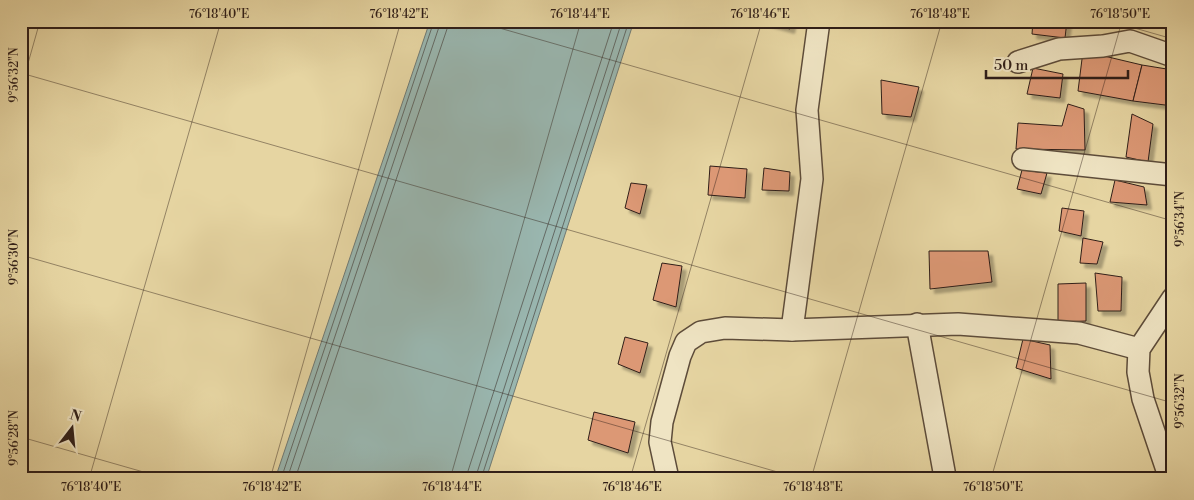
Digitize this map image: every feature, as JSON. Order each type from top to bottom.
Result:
[{"type":"street","points":[[792,330],[812,180],[807,110],[819,21]]},
{"type":"street","points":[[1018,62],[1058,49],[1103,46],[1130,41],[1173,56]]},
{"type":"street","points":[[1023,159],[1173,175]]},
{"type":"street","points":[[1170,479],[1143,399],[1138,372],[1139,349],[1173,298]]},
{"type":"street","points":[[917,324],[945,477]]},
{"type":"street","points":[[668,479],[660,442],[662,422],[680,356],[686,342],[701,332],[725,328],[792,330],[958,324],[1079,333],[1139,349]]},
{"type":"water","points":[[430,21],[634,21],[486,479],[275,479]]},
{"type":"building","points":[[761,21],[792,21],[790,29]]},
{"type":"building","points":[[1033,21],[1067,21],[1065,38],[1032,34]]},
{"type":"building","points":[[1083,51],[1142,65],[1133,101],[1078,91]]},
{"type":"building","points":[[1142,65],[1173,70],[1173,106],[1133,101]]},
{"type":"building","points":[[1033,68],[1063,74],[1060,98],[1027,94]]},
{"type":"building","points":[[881,80],[919,87],[911,117],[882,114]]},
{"type":"building","points":[[1068,104],[1084,109],[1085,150],[1016,149],[1018,123],[1062,126]]},
{"type":"building","points":[[1132,114],[1153,124],[1148,162],[1126,157]]},
{"type":"building","points":[[710,166],[747,169],[745,198],[708,195]]},
{"type":"building","points":[[764,168],[790,172],[789,191],[762,190]]},
{"type":"building","points":[[1022,170],[1047,173],[1041,194],[1017,189]]},
{"type":"building","points":[[1115,180],[1144,187],[1147,205],[1110,202]]},
{"type":"building","points":[[631,183],[647,185],[640,214],[625,208]]},
{"type":"building","points":[[1062,208],[1084,211],[1081,236],[1059,231]]},
{"type":"building","points":[[1083,238],[1103,242],[1097,264],[1080,263]]},
{"type":"building","points":[[929,251],[988,251],[992,282],[930,289]]},
{"type":"building","points":[[662,263],[682,266],[676,307],[653,300]]},
{"type":"building","points":[[1095,273],[1122,277],[1121,311],[1098,311]]},
{"type":"building","points":[[1086,283],[1086,321],[1058,322],[1058,284]]},
{"type":"building","points":[[625,337],[648,343],[640,373],[618,364]]},
{"type":"building","points":[[1023,339],[1050,345],[1051,379],[1016,368]]},
{"type":"building","points":[[1173,363],[1173,432],[1168,431]]},
{"type":"building","points":[[594,412],[635,422],[628,453],[588,440]]}]
